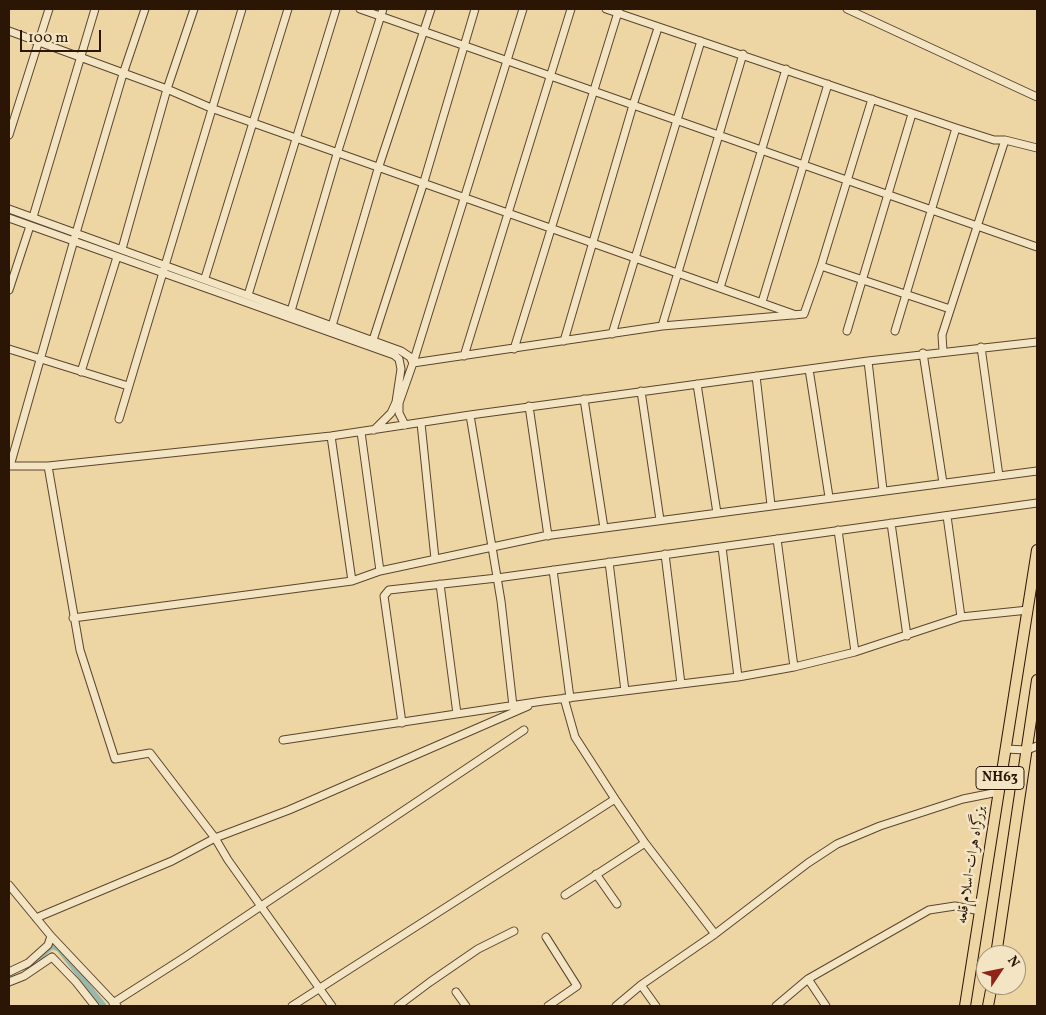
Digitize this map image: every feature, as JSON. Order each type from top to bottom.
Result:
[{"type":"highway","name":"بزرگراه هرات-اسلام قلعه","points":[[965,1006],[1037,550]]},
{"type":"highway","name":"NH63","points":[[998,945],[1032,748],[1037,680]]},
{"type":"street","points":[[9,135],[49,9]]},
{"type":"street","points":[[33,217],[95,9]]},
{"type":"street","points":[[145,9],[123,74],[73,242],[9,466],[48,466],[331,436],[470,414],[923,353],[1037,342]]},
{"type":"street","points":[[122,249],[167,90],[194,9]]},
{"type":"street","points":[[119,419],[242,9]]},
{"type":"street","points":[[206,278],[288,9]]},
{"type":"street","points":[[248,295],[336,9]]},
{"type":"street","points":[[360,9],[382,13],[424,32],[507,62],[847,179],[1037,247]]},
{"type":"street","points":[[332,326],[378,168],[431,9]]},
{"type":"street","points":[[373,340],[423,185],[475,9]]},
{"type":"street","points":[[405,425],[399,413],[399,403],[465,200],[523,9]]},
{"type":"street","points":[[464,356],[571,9]]},
{"type":"street","points":[[606,9],[618,11],[658,28],[744,54],[912,114],[994,140],[1005,140],[1037,148]]},
{"type":"street","points":[[847,9],[1037,97]]},
{"type":"street","points":[[514,349],[618,11]]},
{"type":"street","points":[[291,310],[337,154],[382,13]]},
{"type":"street","points":[[564,341],[633,105],[658,28]]},
{"type":"street","points":[[9,31],[38,44],[337,154],[798,316]]},
{"type":"street","points":[[612,334],[701,42]]},
{"type":"street","points":[[662,326],[744,54]]},
{"type":"street","points":[[720,288],[786,69]]},
{"type":"street","points":[[762,302],[828,84]]},
{"type":"street","points":[[413,363],[662,326],[798,316],[806,312],[872,99]]},
{"type":"street","points":[[847,331],[912,114]]},
{"type":"street","points":[[895,331],[930,209],[956,128]]},
{"type":"street","points":[[943,351],[942,335],[1005,140]]},
{"type":"street","points":[[9,209],[206,278],[373,340],[406,353],[413,363]]},
{"type":"street","points":[[9,218],[397,357],[401,369],[395,405],[374,430]]},
{"type":"street","points":[[9,290],[30,226]]},
{"type":"street","points":[[81,372],[117,257]]},
{"type":"street","points":[[821,266],[950,309]]},
{"type":"street","points":[[981,347],[999,476]]},
{"type":"street","points":[[9,349],[128,386]]},
{"type":"street","points":[[923,353],[943,483]]},
{"type":"street","points":[[868,361],[883,490]]},
{"type":"street","points":[[809,369],[829,497]]},
{"type":"street","points":[[756,376],[771,505]]},
{"type":"street","points":[[697,384],[717,513]]},
{"type":"street","points":[[641,391],[660,520]]},
{"type":"street","points":[[584,399],[604,528]]},
{"type":"street","points":[[529,406],[548,536]]},
{"type":"street","points":[[470,414],[497,578],[513,706]]},
{"type":"street","points":[[421,423],[435,559]]},
{"type":"street","points":[[361,432],[380,571]]},
{"type":"street","points":[[331,436],[352,581]]},
{"type":"street","points":[[48,466],[80,650],[115,759],[150,753],[215,838],[228,860],[262,905],[332,1006]]},
{"type":"street","points":[[73,618],[352,581],[380,571],[548,536],[829,497],[1037,471]]},
{"type":"street","points":[[402,723],[384,596],[389,590],[497,578],[1037,503]]},
{"type":"street","points":[[947,516],[961,617]]},
{"type":"street","points":[[891,523],[907,636]]},
{"type":"street","points":[[838,530],[855,652]]},
{"type":"street","points":[[777,539],[794,667]]},
{"type":"street","points":[[722,547],[738,677]]},
{"type":"street","points":[[665,554],[681,684]]},
{"type":"street","points":[[609,562],[625,691]]},
{"type":"street","points":[[552,570],[567,698],[575,736],[645,843],[715,934]]},
{"type":"street","points":[[440,584],[457,714]]},
{"type":"street","points":[[284,740],[543,701],[738,677],[794,667],[855,652],[961,617],[1028,610]]},
{"type":"street","points":[[36,918],[172,861],[215,838],[289,810],[543,701]]},
{"type":"street","points":[[9,885],[51,936],[115,1004],[524,730]]},
{"type":"street","points":[[1005,749],[1032,748]]},
{"type":"street","points":[[616,1006],[641,985],[715,934],[808,863],[837,844],[880,826],[945,805],[998,792]]},
{"type":"street","points":[[292,1006],[615,799]]},
{"type":"street","points":[[565,895],[645,843]]},
{"type":"street","points":[[596,874],[617,904]]},
{"type":"street","points":[[776,1006],[808,979],[929,910],[955,906],[980,911]]},
{"type":"street","points":[[398,1006],[478,950],[514,931]]},
{"type":"street","points":[[9,972],[28,963],[48,945],[51,936]]},
{"type":"street","points":[[546,937],[577,986],[548,1006]]},
{"type":"street","points":[[9,982],[24,976],[52,957],[76,982],[95,1006]]},
{"type":"street","points":[[808,979],[826,1006]]},
{"type":"street","points":[[641,985],[656,1006]]},
{"type":"street","points":[[456,992],[466,1006]]},
{"type":"waterway","points":[[23,968],[32,965],[52,946],[59,949],[104,1006]]}]
